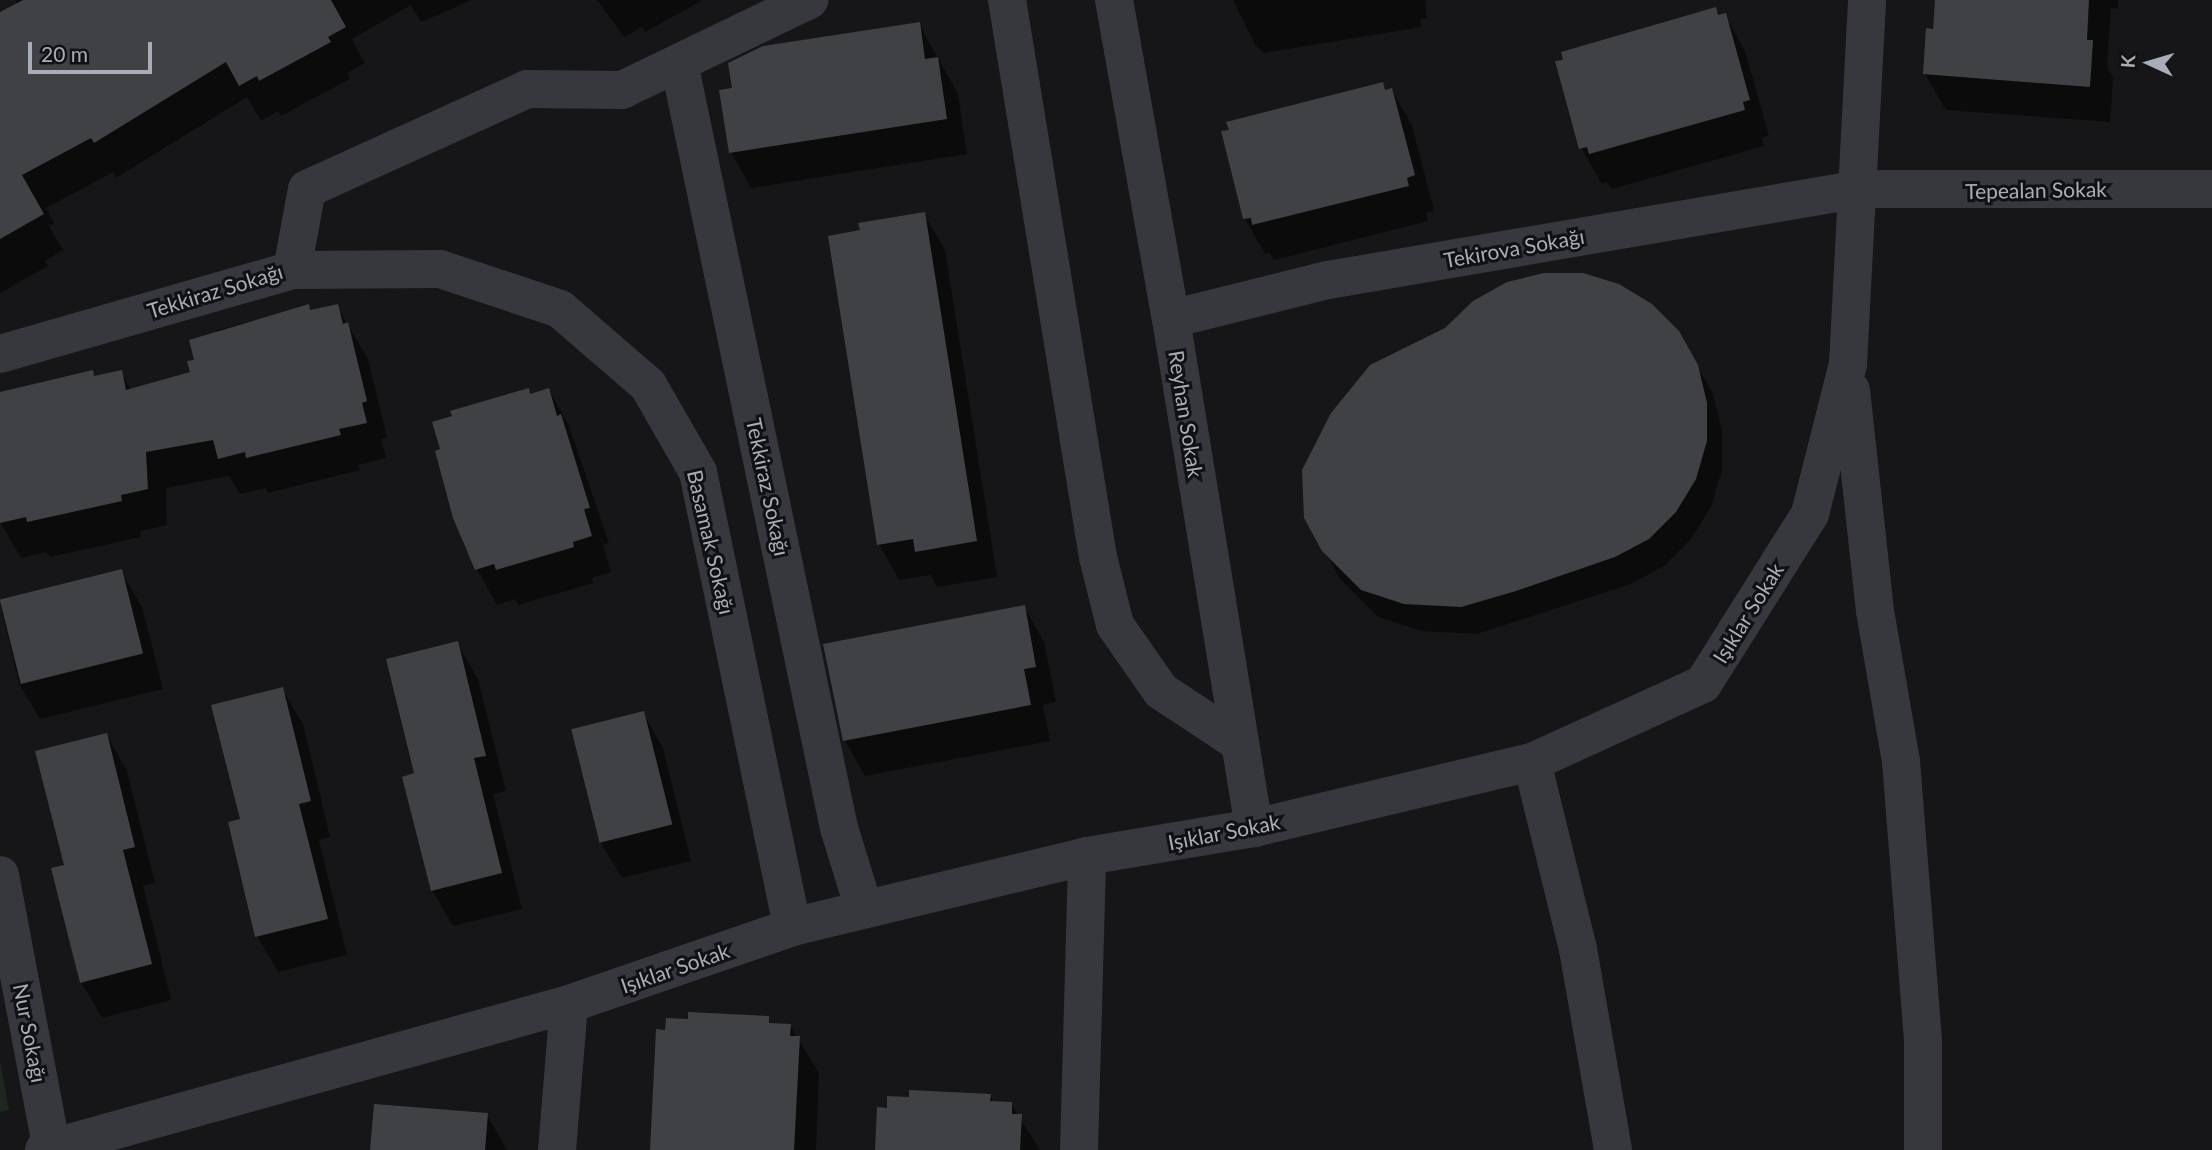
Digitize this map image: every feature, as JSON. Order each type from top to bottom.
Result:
[{"type":"street","name":"Tekkiraz Sokağı","points":[[0,354],[292,270],[307,189],[527,89],[622,90],[809,0]]},
{"type":"street","points":[[1007,0],[1098,557],[1115,625],[1161,691],[1240,743]]},
{"type":"street","name":"Reyhan Sokak","points":[[1114,0],[1171,319],[1254,828]]},
{"type":"street","name":"Işıklar Sokak","points":[[49,1150],[569,1004],[792,927],[1087,856],[1254,828],[1532,762],[1703,684],[1810,514],[1848,364],[1860,189],[1867,0]]},
{"type":"street","name":"Tekkiraz Sokağı","points":[[678,63],[839,828],[864,909]]},
{"type":"street","name":"Tekirova Sokağı","points":[[1171,319],[1328,280],[1860,189]]},
{"type":"street","name":"Tepealan Sokak","points":[[1860,189],[2212,189]]},
{"type":"street","name":"Basamak Sokağı","points":[[292,270],[440,269],[560,309],[648,385],[698,472],[792,927]]},
{"type":"street","points":[[1848,364],[1875,611],[1901,761],[1923,1040],[1923,1150]]},
{"type":"street","points":[[1532,762],[1578,949],[1613,1150]]},
{"type":"street","points":[[1079,1150],[1087,856]]},
{"type":"street","name":"Nur Sokağı","points":[[0,875],[49,1150]]},
{"type":"street","points":[[557,1150],[569,1004]]},
{"type":"shaded area","points":[[0,1060],[9,1110],[0,1112]]},
{"type":"building","points":[[23,0],[331,0],[346,27],[328,37],[331,42],[259,81],[257,76],[239,86],[226,62],[94,143],[91,138],[22,175],[44,214],[0,239],[0,12]]},
{"type":"building","points":[[1935,0],[2089,0],[2087,40],[2093,40],[2090,87],[1923,74],[1926,28],[1933,29]]},
{"type":"building","points":[[1716,7],[1718,15],[1726,13],[1750,100],[1743,102],[1745,110],[1589,154],[1587,147],[1579,149],[1555,61],[1563,60],[1561,52]]},
{"type":"building","points":[[920,22],[925,59],[938,57],[947,119],[729,153],[719,90],[732,88],[728,63],[763,46]]},
{"type":"building","points":[[1383,82],[1385,90],[1392,88],[1415,175],[1407,178],[1409,186],[1252,225],[1251,218],[1243,219],[1221,131],[1229,130],[1226,122]]},
{"type":"building","points":[[925,212],[977,541],[915,552],[913,539],[877,545],[828,236],[860,230],[858,223]]},
{"type":"building","points":[[1544,273],[1583,273],[1619,284],[1652,304],[1679,331],[1698,365],[1707,403],[1707,441],[1696,479],[1676,512],[1649,539],[1615,557],[1516,591],[1461,607],[1404,604],[1361,590],[1322,551],[1304,518],[1302,470],[1331,413],[1370,365],[1445,328],[1473,301],[1507,282]]},
{"type":"building","points":[[309,304],[310,310],[338,304],[343,324],[348,322],[367,401],[362,403],[367,423],[339,429],[341,435],[246,458],[245,452],[218,459],[213,440],[146,452],[148,489],[121,495],[122,501],[27,522],[26,517],[0,523],[0,392],[93,370],[94,376],[122,370],[126,390],[190,372],[187,361],[194,360],[189,340]]},
{"type":"building","points":[[529,388],[530,394],[549,388],[557,416],[561,414],[590,508],[584,509],[592,536],[573,542],[574,547],[496,570],[494,564],[475,570],[453,518],[435,451],[440,449],[432,422],[452,416],[450,411]]},
{"type":"building","points":[[122,569],[143,653],[21,684],[0,599]]},
{"type":"building","points":[[1025,605],[1036,667],[1024,669],[1031,705],[843,741],[823,644]]},
{"type":"building","points":[[458,641],[486,756],[474,758],[502,873],[431,891],[402,777],[414,773],[386,659]]},
{"type":"building","points":[[283,687],[311,801],[299,804],[328,919],[255,937],[228,822],[240,819],[211,705]]},
{"type":"building","points":[[644,711],[672,825],[600,843],[571,729]]},
{"type":"building","points":[[107,733],[135,847],[123,850],[152,964],[80,983],[51,868],[64,865],[35,751]]},
{"type":"building","points":[[688,1012],[769,1016],[769,1023],[791,1024],[790,1036],[800,1036],[794,1150],[650,1150],[656,1029],[665,1030],[666,1018],[688,1019]]},
{"type":"building","points":[[909,1090],[991,1094],[990,1101],[1012,1102],[1012,1114],[1022,1114],[1020,1150],[875,1150],[877,1107],[887,1108],[887,1096],[909,1097]]},
{"type":"building","points":[[374,1104],[488,1113],[485,1150],[370,1150]]}]
